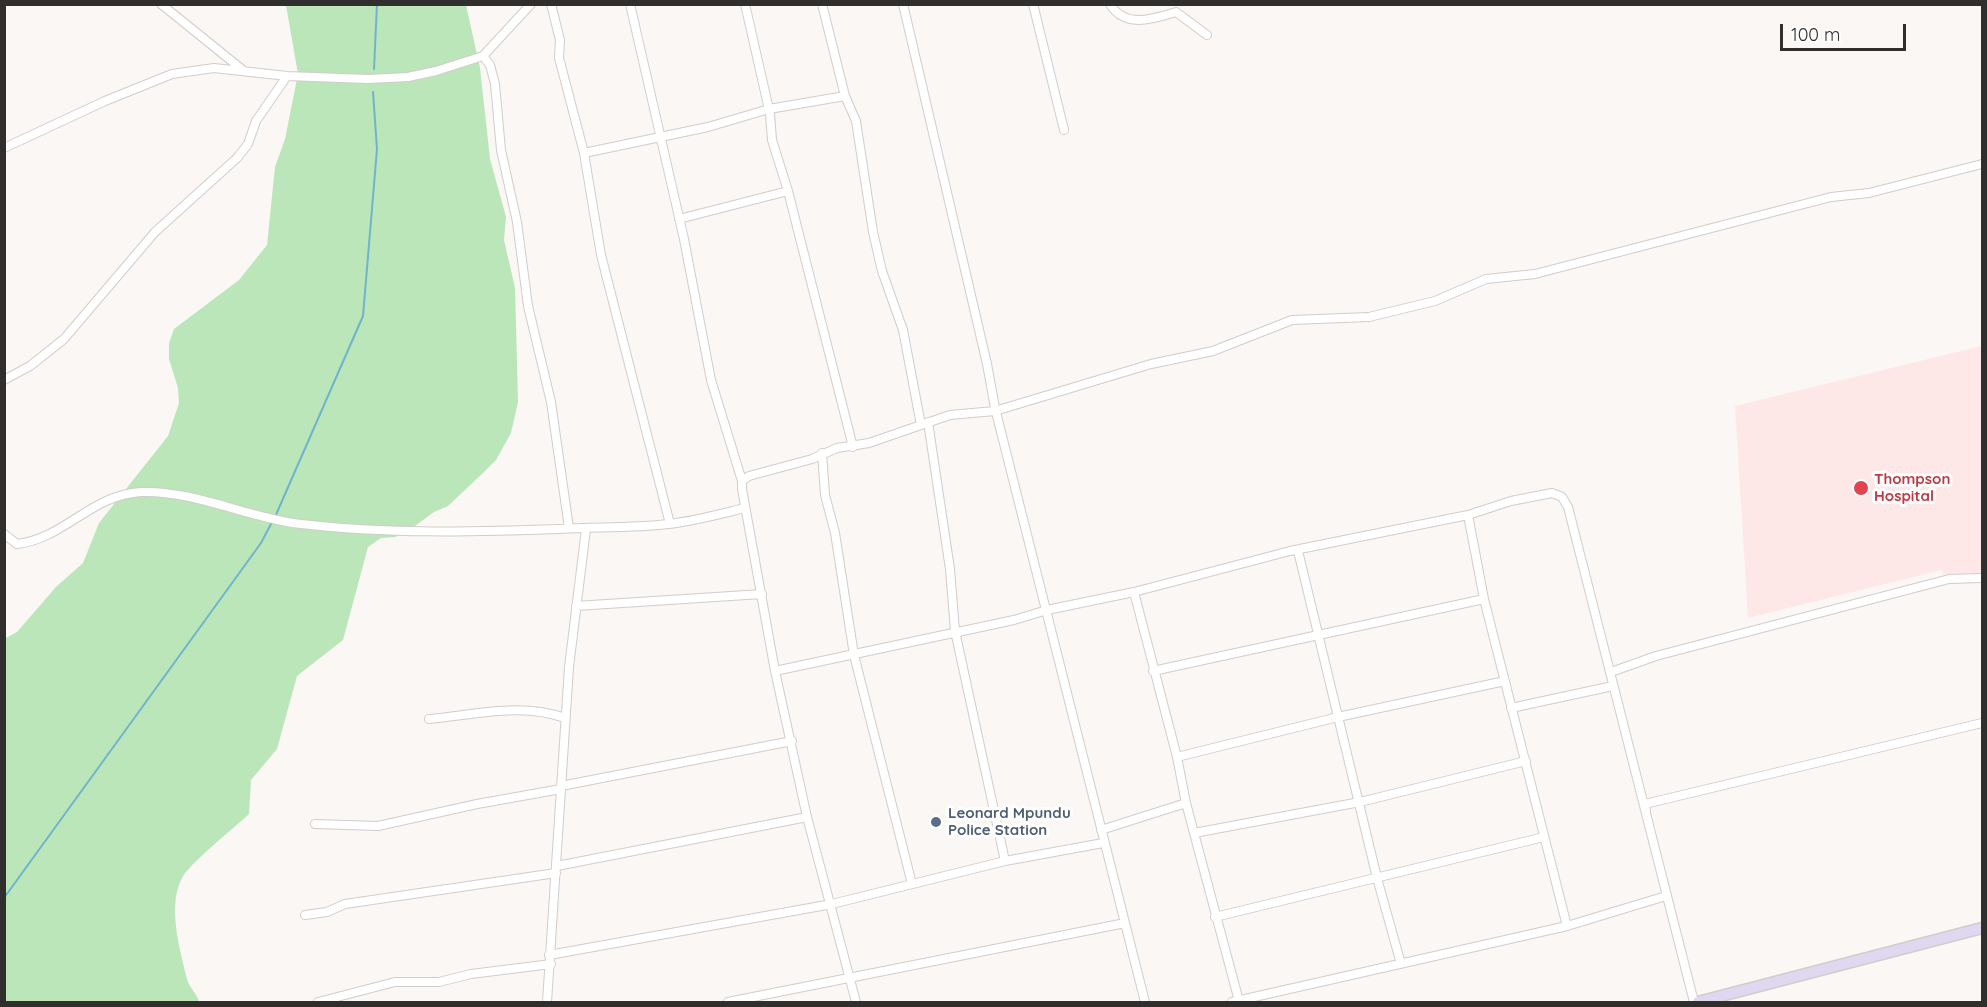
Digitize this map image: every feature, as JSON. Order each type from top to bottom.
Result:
[{"type":"street","points":[[161,4],[245,72]]},
{"type":"street","points":[[4,148],[105,101],[172,74],[214,68],[287,76],[368,79],[408,77],[483,56],[531,4]]},
{"type":"street","points":[[551,4],[560,40],[559,58],[584,153],[602,255],[670,524]]},
{"type":"street","points":[[630,4],[679,219],[711,380],[742,482],[775,672],[807,817],[852,978],[856,1002]]},
{"type":"street","points":[[745,4],[769,109],[772,140],[788,191],[854,447]]},
{"type":"street","points":[[822,4],[845,96],[856,121],[873,232],[882,271],[903,330],[924,424],[950,569],[955,631],[1005,861]]},
{"type":"street","points":[[903,4],[987,364],[995,411],[1145,1002]]},
{"type":"street","points":[[1033,4],[1064,130]]},
{"type":"street","points":[[1110,4],[1115,12],[1130,21],[1152,20],[1176,12],[1207,35]]},
{"type":"street","points":[[483,56],[490,65],[495,84],[501,150],[517,222],[528,306],[551,402],[569,528]]},
{"type":"street","points":[[4,380],[30,366],[64,339],[155,232],[237,158],[248,144],[256,121],[287,76]]},
{"type":"street","points":[[584,153],[660,138],[747,117],[769,109],[845,96]]},
{"type":"street","points":[[742,482],[749,476],[812,459],[837,448],[854,447],[950,415],[995,411],[1151,364],[1213,351],[1292,320],[1369,317],[1435,301],[1486,279],[1535,274],[1831,197],[1869,193],[1983,164]]},
{"type":"street","points":[[679,219],[788,191]]},
{"type":"street","points":[[822,453],[825,495],[835,533],[854,656],[912,884]]},
{"type":"street","points":[[4,534],[17,544],[29,542],[55,532],[103,500],[143,492],[188,498],[280,522],[411,532],[586,529],[670,524],[745,508]]},
{"type":"street","points":[[775,672],[1014,620],[1047,610],[1134,592],[1298,551],[1552,493],[1562,497],[1568,507],[1666,896],[1696,1002],[1983,928]]},
{"type":"street","points":[[1468,514],[1511,708],[1567,926]]},
{"type":"street","points":[[547,1002],[565,718],[586,529]]},
{"type":"street","points":[[1298,551],[1377,878],[1401,964]]},
{"type":"street","points":[[1611,672],[1656,656],[1949,579],[1983,578]]},
{"type":"street","points":[[1134,592],[1177,757],[1186,803],[1235,1001],[1567,926],[1666,896]]},
{"type":"street","points":[[576,606],[762,594]]},
{"type":"street","points":[[1153,671],[1485,599]]},
{"type":"street","points":[[1177,757],[1338,717],[1505,681]]},
{"type":"street","points":[[1511,708],[1613,686]]},
{"type":"street","points":[[429,719],[487,714],[514,709],[551,713],[565,718]]},
{"type":"street","points":[[1646,812],[1646,804],[1983,723]]},
{"type":"street","points":[[315,824],[378,826],[792,741]]},
{"type":"street","points":[[1194,833],[1360,802],[1526,761]]},
{"type":"street","points":[[1101,830],[1186,803]]},
{"type":"street","points":[[305,915],[327,912],[345,904],[557,870],[807,817]]},
{"type":"street","points":[[1215,917],[1544,837]]},
{"type":"street","points":[[549,955],[832,904],[1005,861],[1103,843]]},
{"type":"street","points":[[728,1002],[1125,923]]},
{"type":"street","points":[[318,1002],[395,982],[439,982],[471,974],[551,964]]},
{"type":"shaded area","name":"Thompson Hospital","points":[[1982,346],[1982,580],[1943,574],[1942,570],[1748,618],[1735,406]]},
{"type":"green space","points":[[286,5],[466,5],[480,68],[490,159],[506,217],[504,240],[515,288],[518,402],[511,433],[496,460],[448,506],[434,512],[408,531],[395,537],[381,538],[368,547],[343,640],[297,676],[277,749],[251,780],[249,814],[202,855],[182,878],[175,902],[176,928],[187,979],[199,1002],[5,1002],[4,639],[17,632],[56,587],[83,563],[99,523],[168,436],[179,403],[178,388],[169,359],[169,343],[174,329],[239,280],[267,245],[275,167],[285,139],[298,74]]},
{"type":"waterway","points":[[374,69],[377,4]]},
{"type":"waterway","points":[[275,517],[363,316],[377,149],[373,92]]},
{"type":"waterway","points":[[4,898],[261,543],[272,522]]},
{"type":"place","name":"Thompson Hospital","points":[[1861,488]]},
{"type":"place","name":"Leonard Mpundu Police Station","points":[[936,822]]}]
